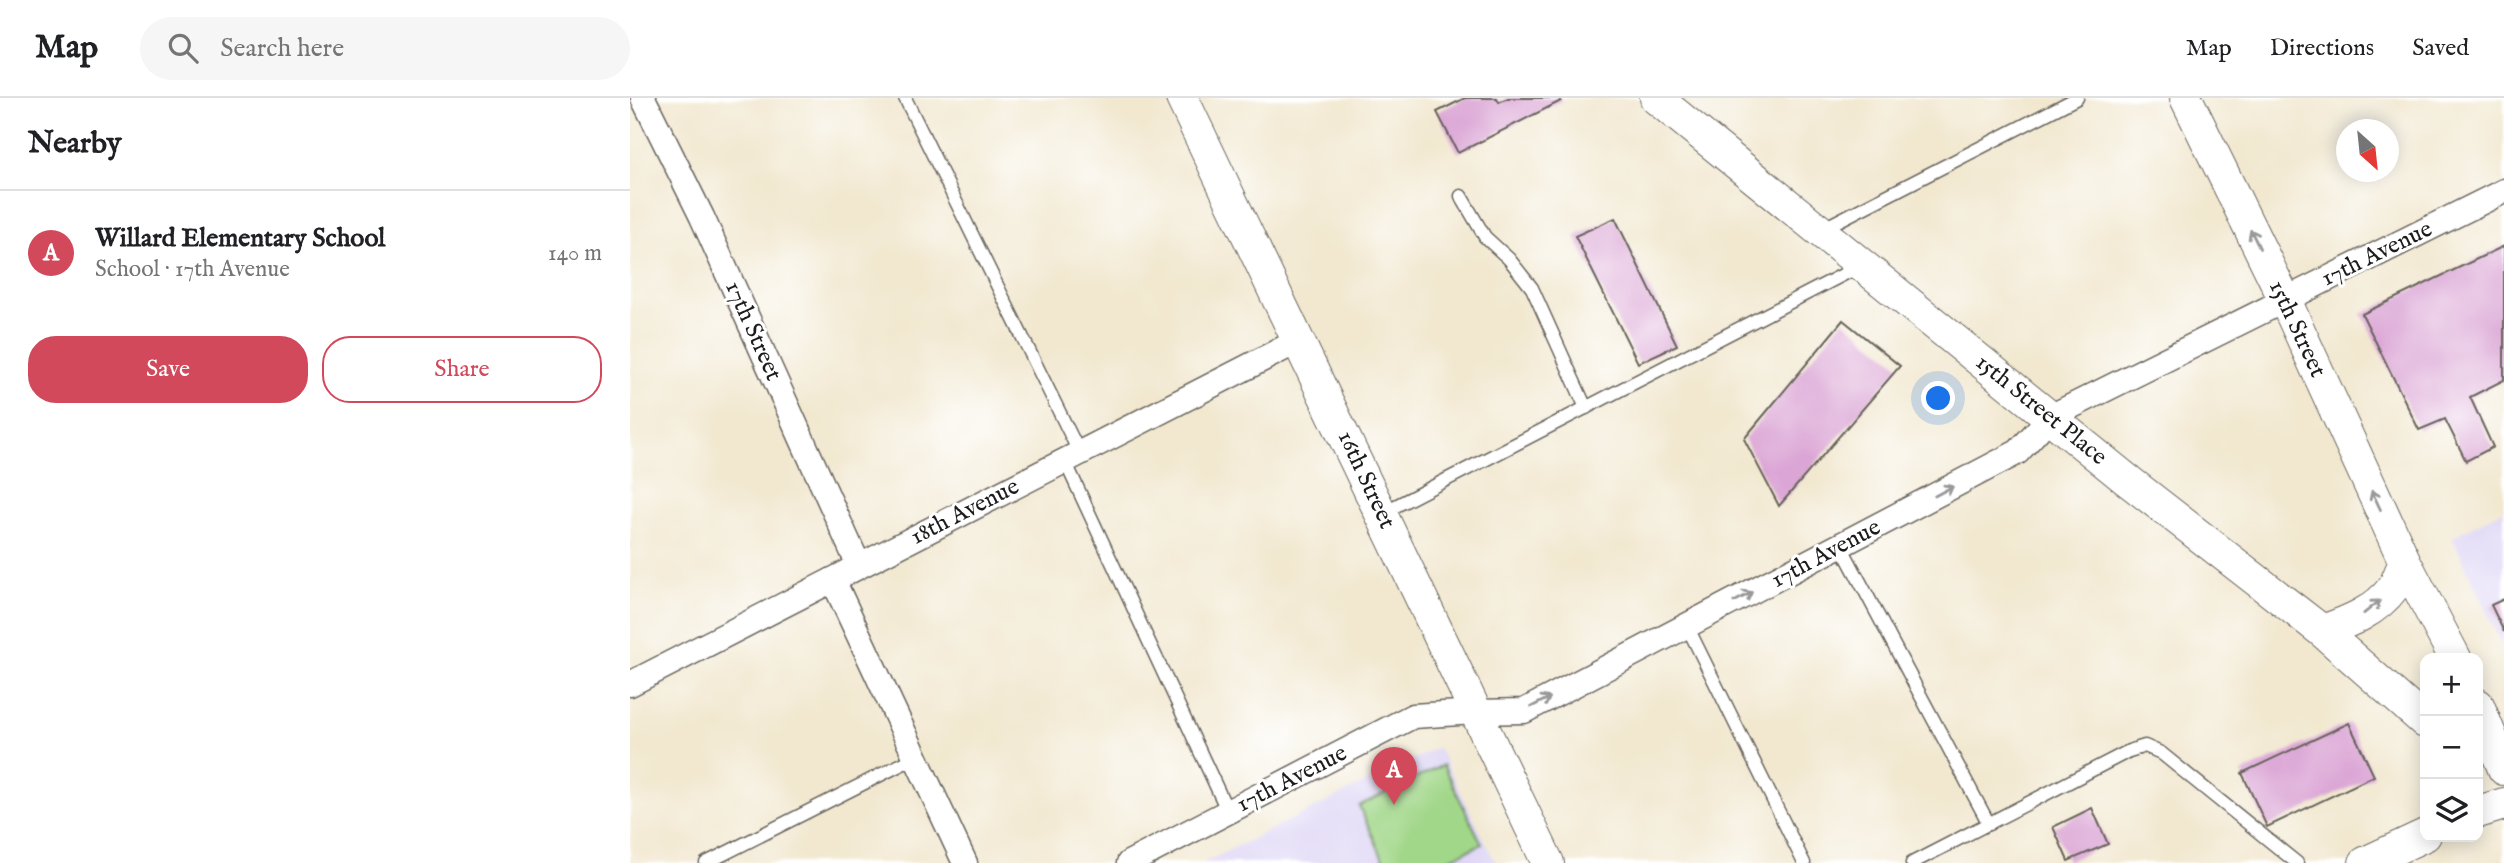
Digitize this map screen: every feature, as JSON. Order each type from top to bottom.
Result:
[{"type":"street","name":"17th Street","points":[[643,98],[702,218],[859,566]]},
{"type":"street","name":"16th Street","points":[[1182,98],[1548,863]]},
{"type":"street","name":"15th Street Place","points":[[1656,98],[2136,488],[2322,631],[2420,718]]},
{"type":"street","name":"15th Street","points":[[2186,98],[2285,300],[2405,562],[2452,653]]},
{"type":"street","name":"17th Avenue","points":[[1137,861],[1413,716],[1524,711],[2018,452],[2050,417],[2504,191]]},
{"type":"street","name":"18th Avenue","points":[[630,683],[1300,340]]},
{"type":"street","points":[[2322,631],[2354,620],[2376,604],[2393,587],[2405,562]]},
{"type":"street","points":[[833,580],[965,863]]},
{"type":"street","points":[[2482,716],[2504,769]]},
{"type":"street","points":[[2483,771],[2504,790]]},
{"type":"street","points":[[2483,810],[2504,804]]},
{"type":"street","points":[[2365,863],[2420,837]]},
{"type":"lane","points":[[905,98],[1072,458],[1227,812]]},
{"type":"lane","points":[[1819,230],[2077,98]]},
{"type":"lane","points":[[1461,196],[1485,237],[1509,259],[1532,288],[1586,408]]},
{"type":"lane","points":[[1381,513],[1861,265]]},
{"type":"lane","points":[[1841,546],[1989,824]]},
{"type":"lane","points":[[1687,626],[1804,863]]},
{"type":"lane","points":[[1912,863],[2129,751],[2145,746],[2161,753],[2297,863]]},
{"type":"lane","points":[[706,863],[916,757]]},
{"type":"shaded area","points":[[2504,510],[2504,649],[2452,537]]},
{"type":"shaded area","points":[[1438,747],[1496,863],[1203,863]]},
{"type":"green space","points":[[1443,765],[1482,844],[1440,863],[1385,863],[1359,806]]},
{"type":"building","points":[[1465,98],[1497,98],[1499,102],[1508,98],[1560,98],[1561,101],[1458,153],[1437,112]]},
{"type":"building","points":[[1615,218],[1677,345],[1638,363],[1575,236]]},
{"type":"building","points":[[2504,246],[2504,380],[2470,397],[2493,447],[2466,461],[2445,419],[2419,430],[2362,314]]},
{"type":"building","points":[[1843,320],[1900,366],[1779,506],[1744,439]]},
{"type":"building","points":[[2504,599],[2504,632],[2491,605]]},
{"type":"building","points":[[2349,723],[2374,776],[2267,827],[2242,773]]},
{"type":"building","points":[[2092,808],[2108,844],[2068,861],[2053,827]]},
{"type":"place","name":"Willard Elementary School","points":[[1394,805]]}]
